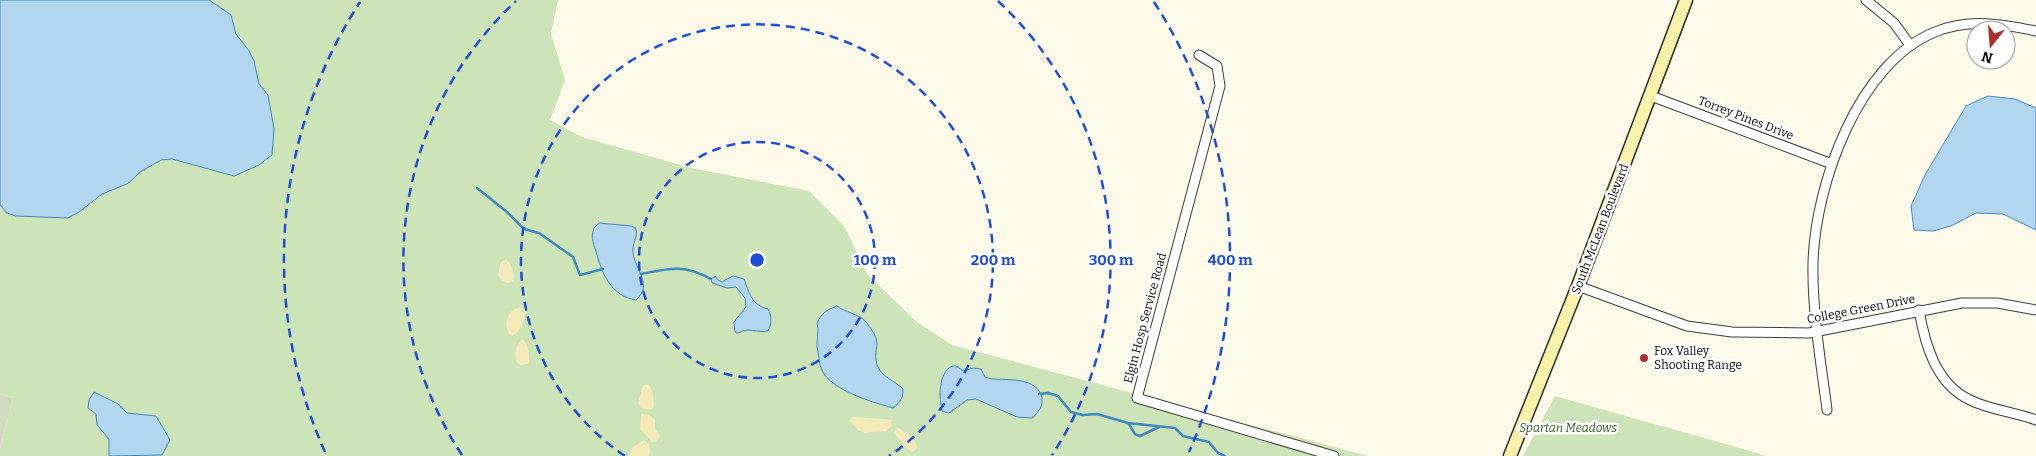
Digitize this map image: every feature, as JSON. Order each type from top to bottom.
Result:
[{"type":"main road","name":"South McLean Boulevard","points":[[1510,456],[1578,286],[1686,0]]},
{"type":"street","points":[[1866,0],[1894,23],[1910,45]]},
{"type":"street","points":[[1827,410],[1817,332],[1814,294],[1814,247],[1822,202],[1832,164],[1853,117],[1885,68],[1910,45],[1937,31],[1982,22],[2036,31]]},
{"type":"street","name":"Elgin Hosp Service Road","points":[[1199,55],[1218,66],[1220,86],[1136,398],[1334,456]]},
{"type":"street","name":"Torrey Pines Drive","points":[[1651,96],[1832,164]]},
{"type":"street","name":"College Green Drive","points":[[1578,286],[1688,326],[1764,334],[1817,332],[1919,310],[1962,303],[1996,303],[2036,310]]},
{"type":"street","points":[[1919,310],[1934,364],[1954,389],[1976,403],[2036,420]]},
{"type":"green space","points":[[0,0],[558,0],[551,34],[565,80],[550,120],[582,137],[691,168],[809,191],[844,226],[868,275],[918,323],[952,345],[1368,456],[0,456],[0,448],[13,398],[0,394]]},
{"type":"green space","points":[[0,394],[13,398],[0,448]]},
{"type":"green space","name":"Spartan Meadows","points":[[1555,396],[1750,451],[1766,456],[1523,456]]},
{"type":"sand","points":[[506,259],[514,275],[513,281],[507,283],[500,279],[498,275],[501,262]]},
{"type":"sand","points":[[519,307],[524,309],[523,321],[520,329],[511,336],[506,323],[508,315]]},
{"type":"sand","points":[[523,339],[528,348],[529,358],[528,364],[521,365],[517,363],[515,353],[517,346]]},
{"type":"sand","points":[[645,384],[649,385],[653,393],[654,407],[650,410],[641,408],[638,403]]},
{"type":"sand","points":[[641,414],[649,415],[655,420],[655,428],[660,436],[657,442],[652,442],[640,429]]},
{"type":"sand","points":[[852,417],[891,420],[892,426],[886,431],[865,433],[858,430],[849,420]]},
{"type":"sand","points":[[897,427],[914,438],[917,447],[915,451],[911,452],[894,433]]},
{"type":"sand","points":[[644,440],[648,443],[649,456],[629,456],[633,447]]},
{"type":"water","points":[[0,0],[209,0],[231,15],[236,34],[254,61],[259,84],[268,95],[274,129],[272,155],[259,165],[234,176],[172,159],[161,160],[140,172],[129,183],[102,194],[68,218],[16,216],[7,213],[0,205]]},
{"type":"water","points":[[1988,96],[2015,99],[2036,108],[2036,230],[2003,214],[1976,213],[1951,226],[1933,231],[1914,230],[1911,206],[1925,175],[1966,106]]},
{"type":"water","points":[[599,223],[632,226],[636,229],[633,252],[642,276],[643,288],[636,300],[628,298],[615,290],[599,263],[592,238],[594,228]]},
{"type":"water","points":[[715,276],[722,282],[733,276],[744,279],[755,302],[768,309],[771,320],[768,331],[749,330],[735,332],[734,322],[746,307],[745,298],[736,287],[727,288],[712,283],[711,279]]},
{"type":"water","points":[[837,306],[862,319],[868,324],[874,334],[877,342],[876,360],[879,369],[903,389],[901,400],[893,408],[840,388],[824,373],[820,365],[817,346],[817,323],[825,312]]},
{"type":"water","points":[[956,366],[964,371],[973,368],[981,369],[985,377],[991,379],[1021,381],[1035,386],[1042,398],[1041,407],[1032,418],[1017,417],[976,399],[967,400],[949,413],[942,411],[940,393],[942,380],[947,369]]},
{"type":"water","points":[[94,392],[118,404],[127,413],[156,416],[170,440],[162,455],[109,456],[109,439],[97,425],[96,414],[88,408],[89,400]]},
{"type":"waterway","points":[[477,188],[507,212],[524,229],[539,233],[573,257],[580,275],[603,269]]},
{"type":"waterway","points":[[641,274],[660,270],[685,269],[711,279]]},
{"type":"waterway","points":[[1039,394],[1048,393],[1058,396],[1071,412],[1083,415],[1097,414],[1128,423],[1175,428],[1183,436],[1209,442],[1218,453],[1225,456]]},
{"type":"waterway","points":[[1129,424],[1135,434],[1140,436],[1159,427]]},
{"type":"place","name":"Fox Valley Shooting Range","points":[[1644,358]]}]
